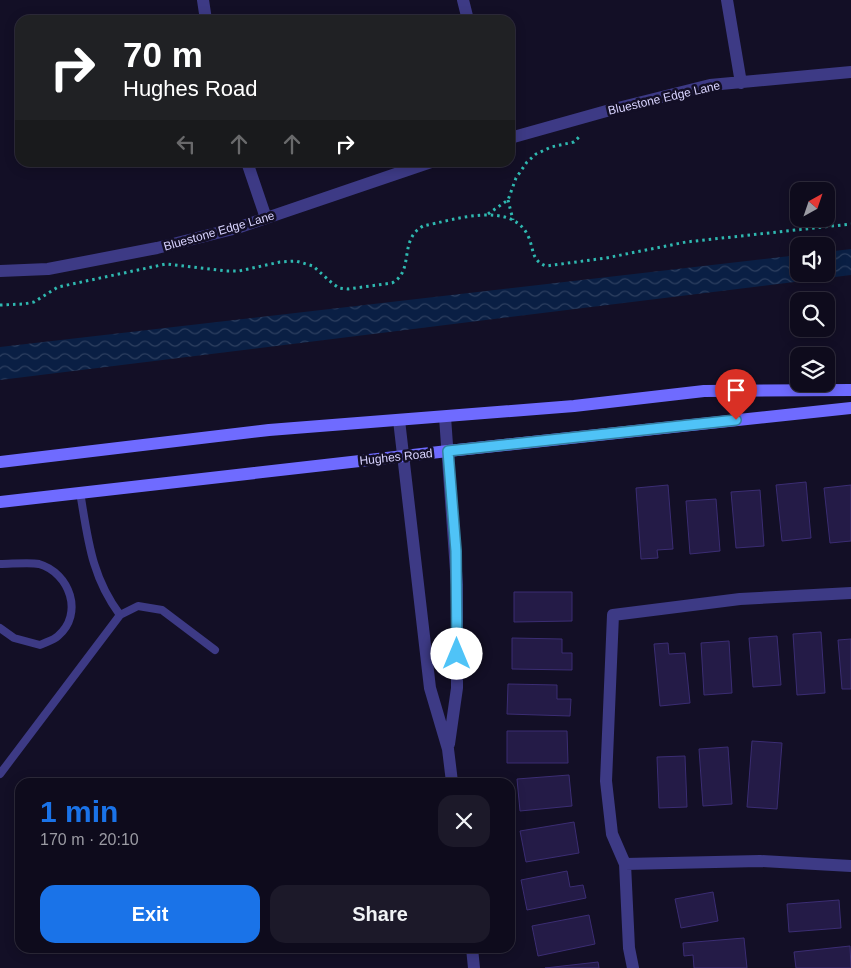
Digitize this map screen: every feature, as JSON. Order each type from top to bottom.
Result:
[{"type":"main road","points":[[0,462],[269,430],[574,406],[704,391],[851,390]]},
{"type":"main road","name":"Hughes Road","points":[[0,502],[448,451],[851,408]]},
{"type":"street","points":[[203,0],[205,15]]},
{"type":"street","points":[[463,0],[467,15]]},
{"type":"street","points":[[727,0],[741,82]]},
{"type":"street","name":"Bluestone Edge Lane","points":[[515,137],[701,87],[851,72]]},
{"type":"street","points":[[249,167],[266,218]]},
{"type":"street","name":"Bluestone Edge Lane","points":[[0,271],[48,269],[158,248],[237,228],[416,167]]},
{"type":"street","points":[[445,416],[457,585],[457,688],[448,748]]},
{"type":"street","points":[[399,420],[430,688],[448,748],[452,778]]},
{"type":"street","points":[[633,968],[629,948],[625,864],[612,834],[606,781],[613,615],[740,598],[851,593]]},
{"type":"street","points":[[625,864],[760,861],[851,866]]},
{"type":"street","points":[[472,953],[474,968]]},
{"type":"lane","points":[[80,492],[91,557],[108,599],[120,615]]},
{"type":"lane","points":[[0,564],[39,564],[62,577],[73,602],[69,620],[58,636],[40,645],[14,638],[0,628]]},
{"type":"lane","points":[[0,774],[120,615],[138,606],[162,610],[216,650]]},
{"type":"path","points":[[513,220],[508,200],[516,178],[527,162],[536,154],[551,147],[574,142],[581,135],[588,134]]},
{"type":"path","points":[[0,305],[34,302],[58,288],[166,264],[240,271],[280,262],[296,261],[314,266],[339,288],[348,289],[392,283],[398,280],[402,274],[412,235],[417,230],[424,226],[487,214],[508,200]]},
{"type":"path","points":[[487,214],[513,220],[523,227],[539,264],[546,266],[606,258],[686,242],[851,224]]},
{"type":"water","points":[[851,249],[851,275],[835,277],[835,251]]},
{"type":"water","points":[[790,256],[790,282],[794,282],[0,380],[0,347]]},
{"type":"building","points":[[806,482],[811,538],[782,541],[776,485]]},
{"type":"building","points":[[668,485],[673,549],[657,550],[658,558],[641,559],[636,488]]},
{"type":"building","points":[[851,485],[851,541],[830,543],[824,488]]},
{"type":"building","points":[[760,490],[764,546],[736,548],[731,492]]},
{"type":"building","points":[[716,499],[720,551],[690,554],[686,501]]},
{"type":"building","points":[[514,592],[572,592],[572,621],[514,622]]},
{"type":"building","points":[[821,632],[825,693],[797,695],[793,634]]},
{"type":"building","points":[[777,636],[781,685],[753,687],[749,638]]},
{"type":"building","points":[[512,638],[562,639],[562,653],[572,653],[572,670],[512,669]]},
{"type":"building","points":[[851,639],[851,689],[842,689],[838,640]]},
{"type":"building","points":[[729,641],[732,693],[704,695],[701,643]]},
{"type":"building","points":[[668,643],[669,654],[685,653],[690,703],[660,706],[654,644]]},
{"type":"building","points":[[508,684],[557,685],[557,699],[571,699],[570,716],[507,714]]},
{"type":"building","points":[[507,731],[567,731],[568,763],[507,763]]},
{"type":"building","points":[[752,741],[782,743],[777,809],[747,807]]},
{"type":"building","points":[[728,747],[732,804],[703,806],[699,749]]},
{"type":"building","points":[[685,756],[687,807],[659,808],[657,757]]},
{"type":"building","points":[[569,775],[572,806],[520,811],[517,779]]},
{"type":"building","points":[[574,822],[579,853],[526,862],[520,831]]},
{"type":"building","points":[[567,871],[570,887],[583,885],[586,898],[527,910],[521,880]]},
{"type":"building","points":[[713,892],[718,921],[681,928],[675,899]]},
{"type":"building","points":[[839,900],[841,928],[789,932],[787,904]]},
{"type":"building","points":[[589,915],[595,944],[538,956],[532,926]]},
{"type":"building","points":[[744,938],[747,968],[694,968],[693,955],[684,956],[683,943]]},
{"type":"building","points":[[850,946],[851,968],[796,968],[794,952]]},
{"type":"building","points":[[598,962],[599,968],[545,968]]},
{"type":"route","points":[[457,654],[456,551],[448,451],[736,420]]}]
